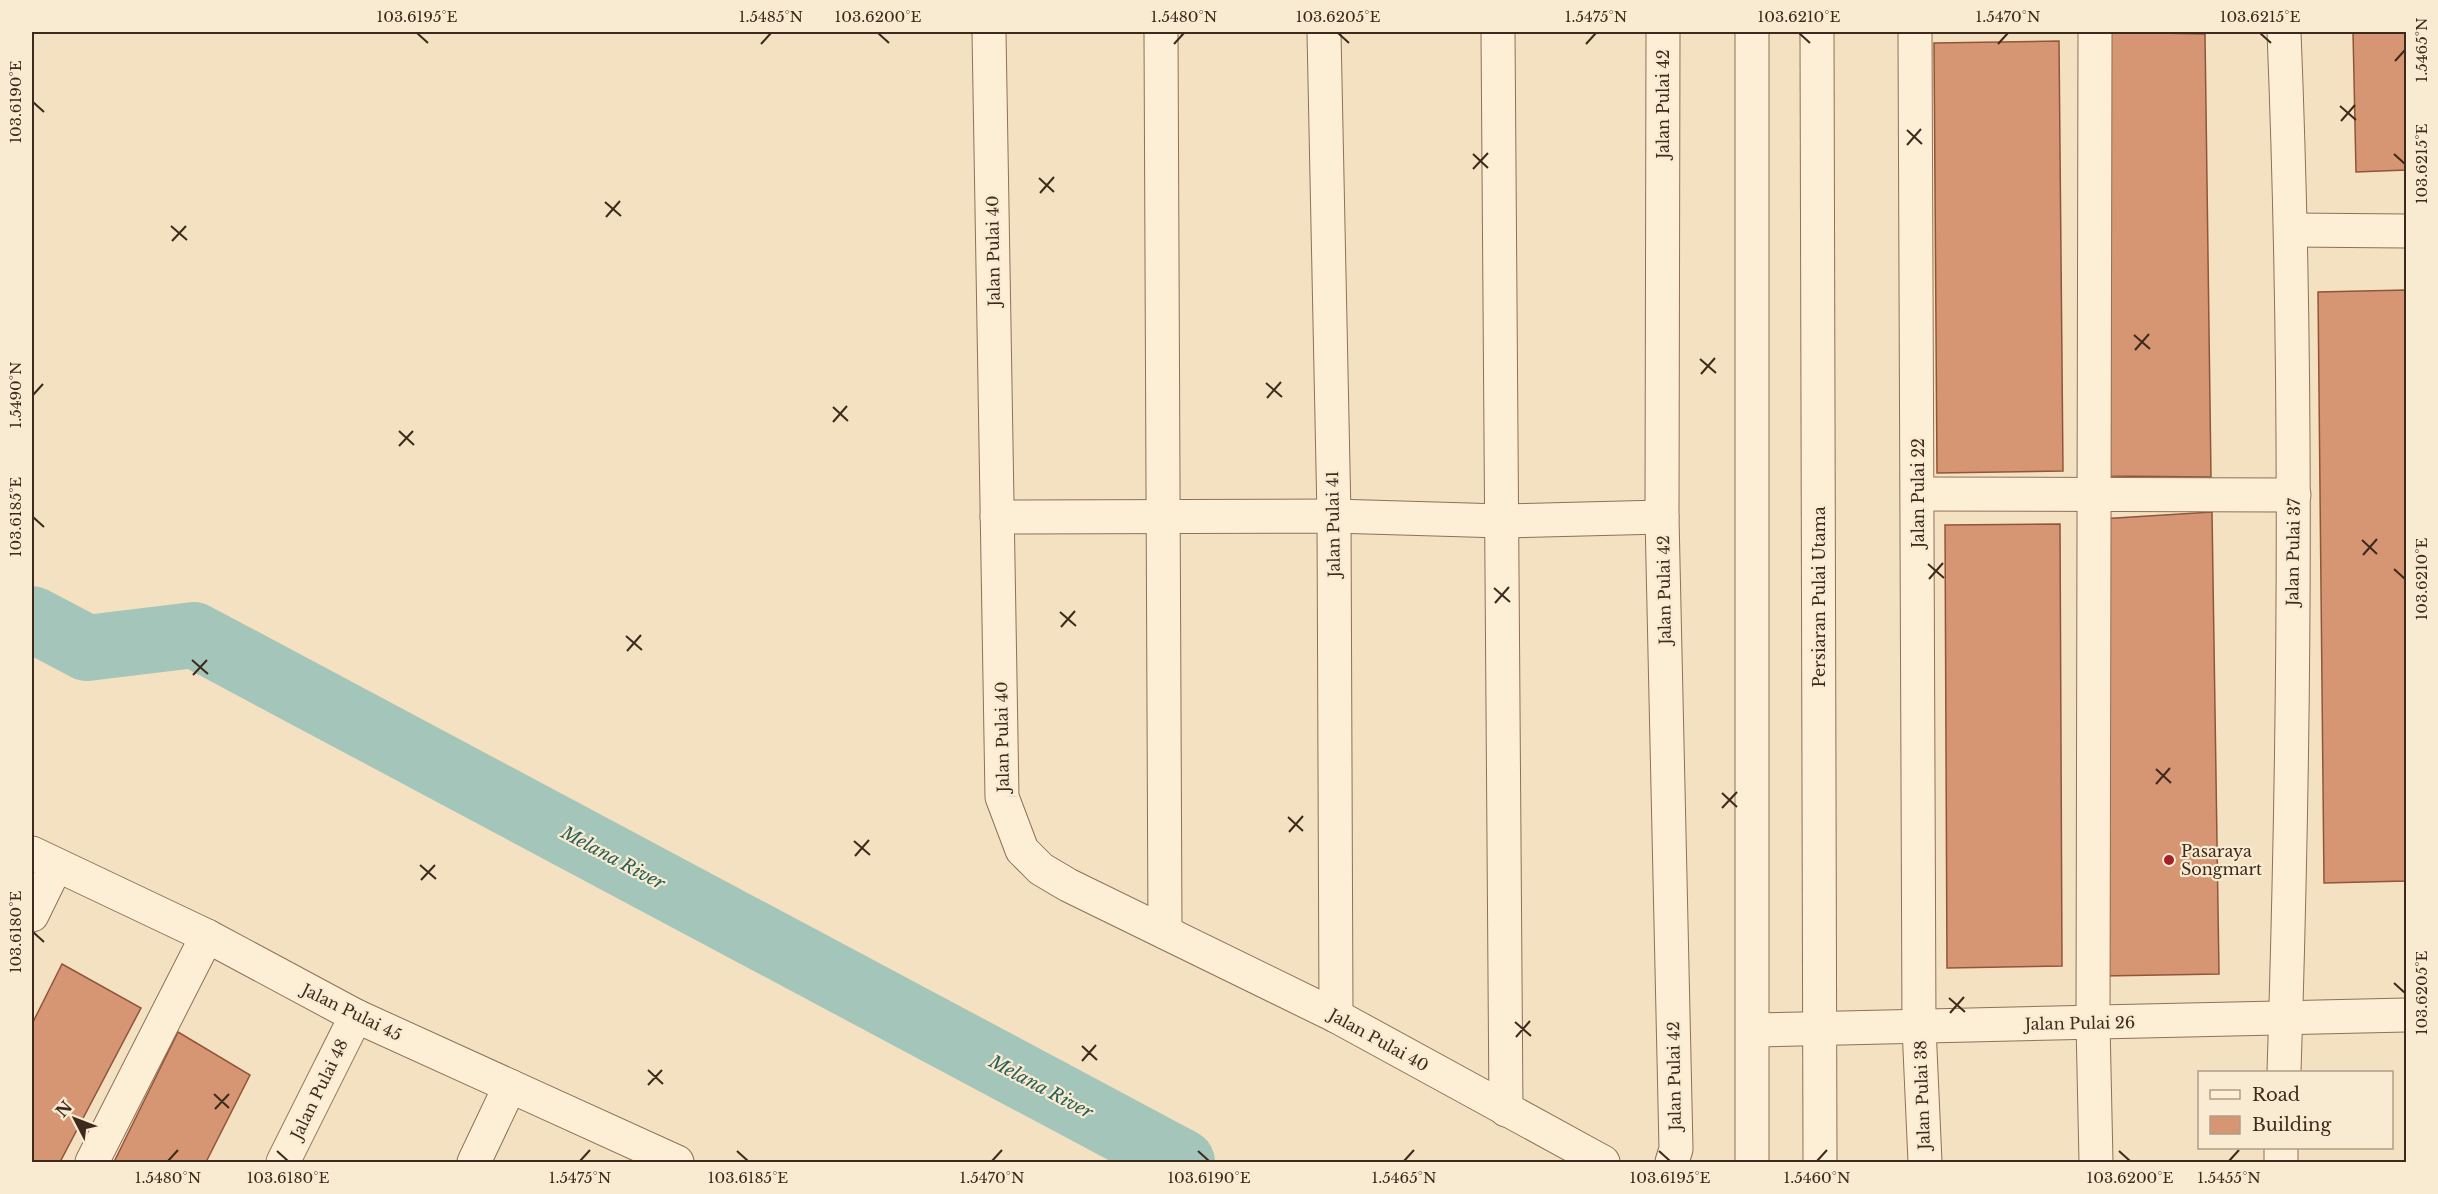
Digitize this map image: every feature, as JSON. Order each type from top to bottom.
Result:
[{"type":"street","name":"Jalan Pulai 40","points":[[989,32],[1002,797],[1022,850],[1041,869],[1068,885],[1335,1016],[1603,1162]]},
{"type":"street","points":[[1161,32],[1165,932]]},
{"type":"street","name":"Jalan Pulai 41","points":[[1324,32],[1334,516],[1335,1016]]},
{"type":"street","points":[[1498,32],[1506,1110]]},
{"type":"street","name":"Jalan Pulai 42","points":[[1663,32],[1662,517],[1674,1156]]},
{"type":"street","points":[[1752,32],[1752,1162]]},
{"type":"street","name":"Persiaran Pulai Utama","points":[[1816,32],[1820,1162]]},
{"type":"street","name":"Jalan Pulai 22","points":[[1915,32],[1919,1027]]},
{"type":"street","points":[[2095,32],[2093,1023],[2096,1162]]},
{"type":"street","name":"Jalan Pulai 37","points":[[2284,32],[2292,230],[2294,495],[2284,1071]]},
{"type":"street","points":[[2292,230],[2406,231]]},
{"type":"street","points":[[1918,494],[2294,495]]},
{"type":"street","points":[[997,517],[1334,516],[1502,521],[1662,517]]},
{"type":"street","points":[[32,915],[44,860]]},
{"type":"street","name":"Jalan Pulai 45","points":[[44,860],[207,936],[356,1016],[668,1160]]},
{"type":"street","points":[[92,1162],[207,936]]},
{"type":"street","name":"Jalan Pulai 26","points":[[1753,1030],[2406,1015]]},
{"type":"street","name":"Jalan Pulai 48","points":[[283,1162],[356,1016]]},
{"type":"street","name":"Jalan Pulai 38","points":[[1919,1027],[1925,1162]]},
{"type":"street","points":[[474,1162],[510,1086]]},
{"type":"building","points":[[2107,32],[2205,34],[2211,477],[2106,476]]},
{"type":"building","points":[[2353,32],[2406,32],[2406,170],[2356,172]]},
{"type":"building","points":[[2059,41],[2063,471],[1937,473],[1934,43]]},
{"type":"building","points":[[2406,290],[2406,881],[2324,883],[2318,292]]},
{"type":"building","points":[[2212,512],[2219,974],[2102,976],[2100,519]]},
{"type":"building","points":[[2060,524],[2062,966],[1947,968],[1945,525]]},
{"type":"building","points":[[62,964],[141,1008],[60,1162],[32,1162],[32,1024]]},
{"type":"building","points":[[178,1032],[250,1075],[206,1162],[114,1162]]},
{"type":"waterway","name":"Melana River","points":[[32,619],[87,648],[194,635],[1182,1162]]},
{"type":"place","name":"Pasaraya Songmart","points":[[2169,860]]}]
